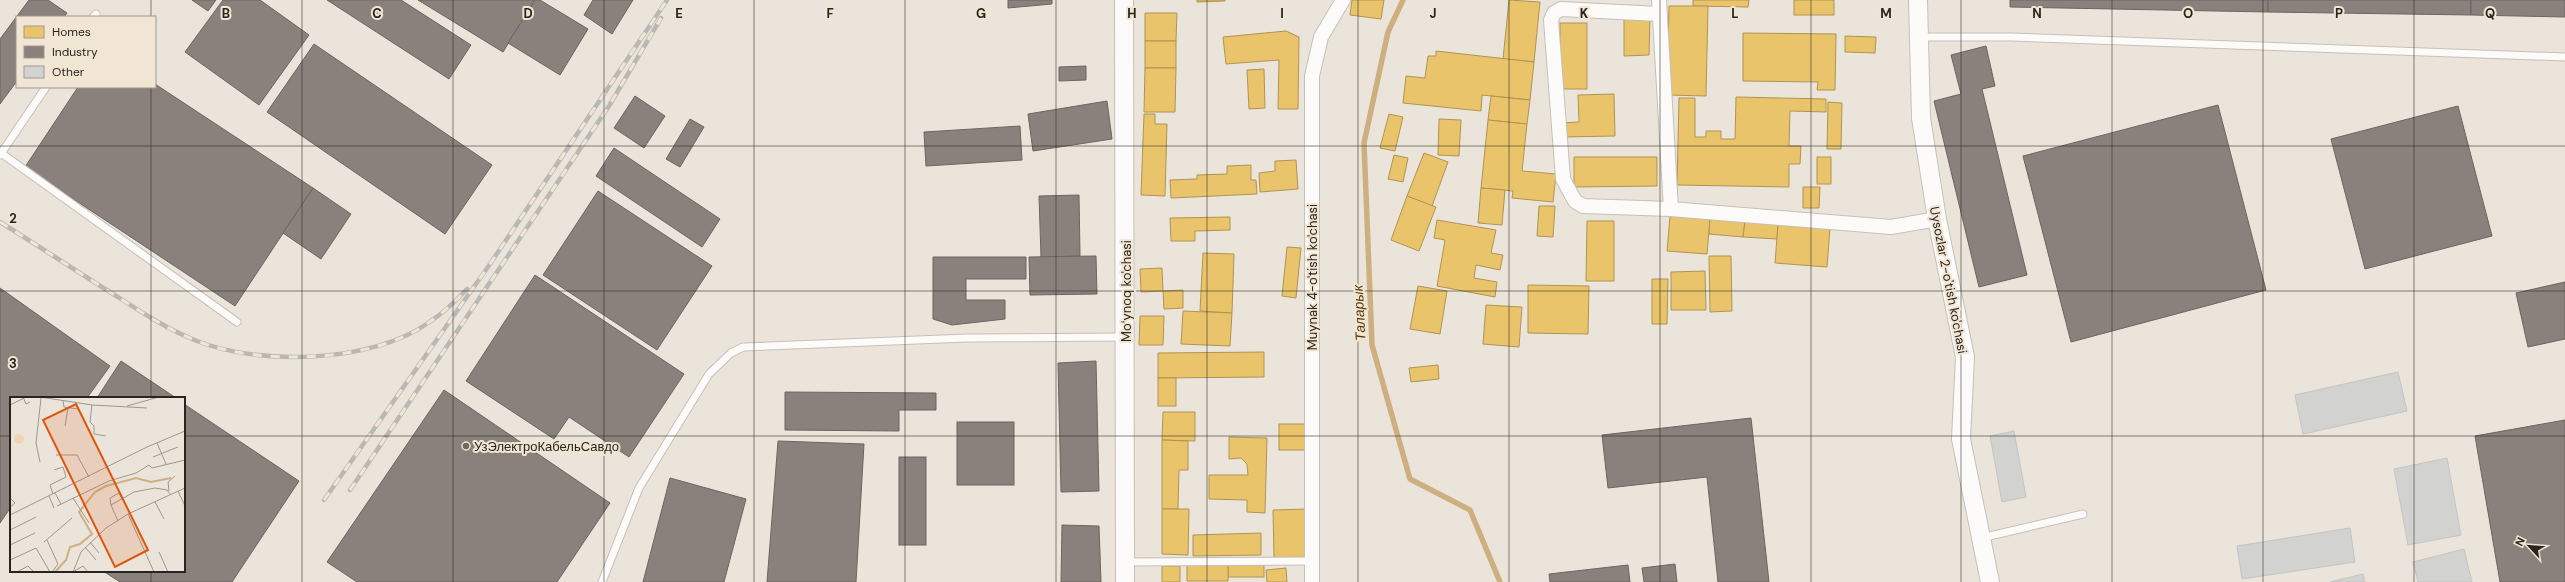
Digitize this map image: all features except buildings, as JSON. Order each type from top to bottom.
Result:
[{"type":"street","name":"Moʻynoq ko'chasi","points":[[1124,0],[1126,337],[1125,582]]},
{"type":"street","name":"Muynak 4-o'tish ko'chasi","points":[[1312,582],[1312,76],[1321,37],[1342,0]]},
{"type":"street","name":"Uysozlar 2-o'tish ko'chasi","points":[[1918,0],[1917,37],[1921,118],[1937,219],[1965,357],[1961,438],[1990,582]]},
{"type":"street","points":[[1671,209],[1659,7],[1561,9],[1554,13],[1551,20],[1564,179],[1575,201],[1583,206],[1671,209],[1891,227],[1937,219]]},
{"type":"lane","points":[[1917,37],[2010,36],[2565,57]]},
{"type":"lane","points":[[45,88],[0,154],[237,322]]},
{"type":"lane","points":[[602,582],[639,488],[709,374],[737,350],[750,347],[967,338],[1126,337]]},
{"type":"lane","points":[[1981,538],[2083,514]]},
{"type":"lane","points":[[1126,562],[1312,561]]},
{"type":"waterway","name":"Таларык","points":[[1403,0],[1388,32],[1364,143],[1372,345],[1410,479],[1470,510],[1500,582]]},
{"type":"railway","points":[[324,500],[490,264],[667,0]]},
{"type":"railway","points":[[350,490],[609,106],[661,18]]},
{"type":"railway","points":[[0,222],[174,331],[197,341],[223,349],[252,354],[283,357],[315,356],[347,353],[377,346],[405,336],[428,323],[449,307],[467,289]]},
{"type":"place","name":"УзЭлектроКабельСавдо","points":[[466,446]]}]
